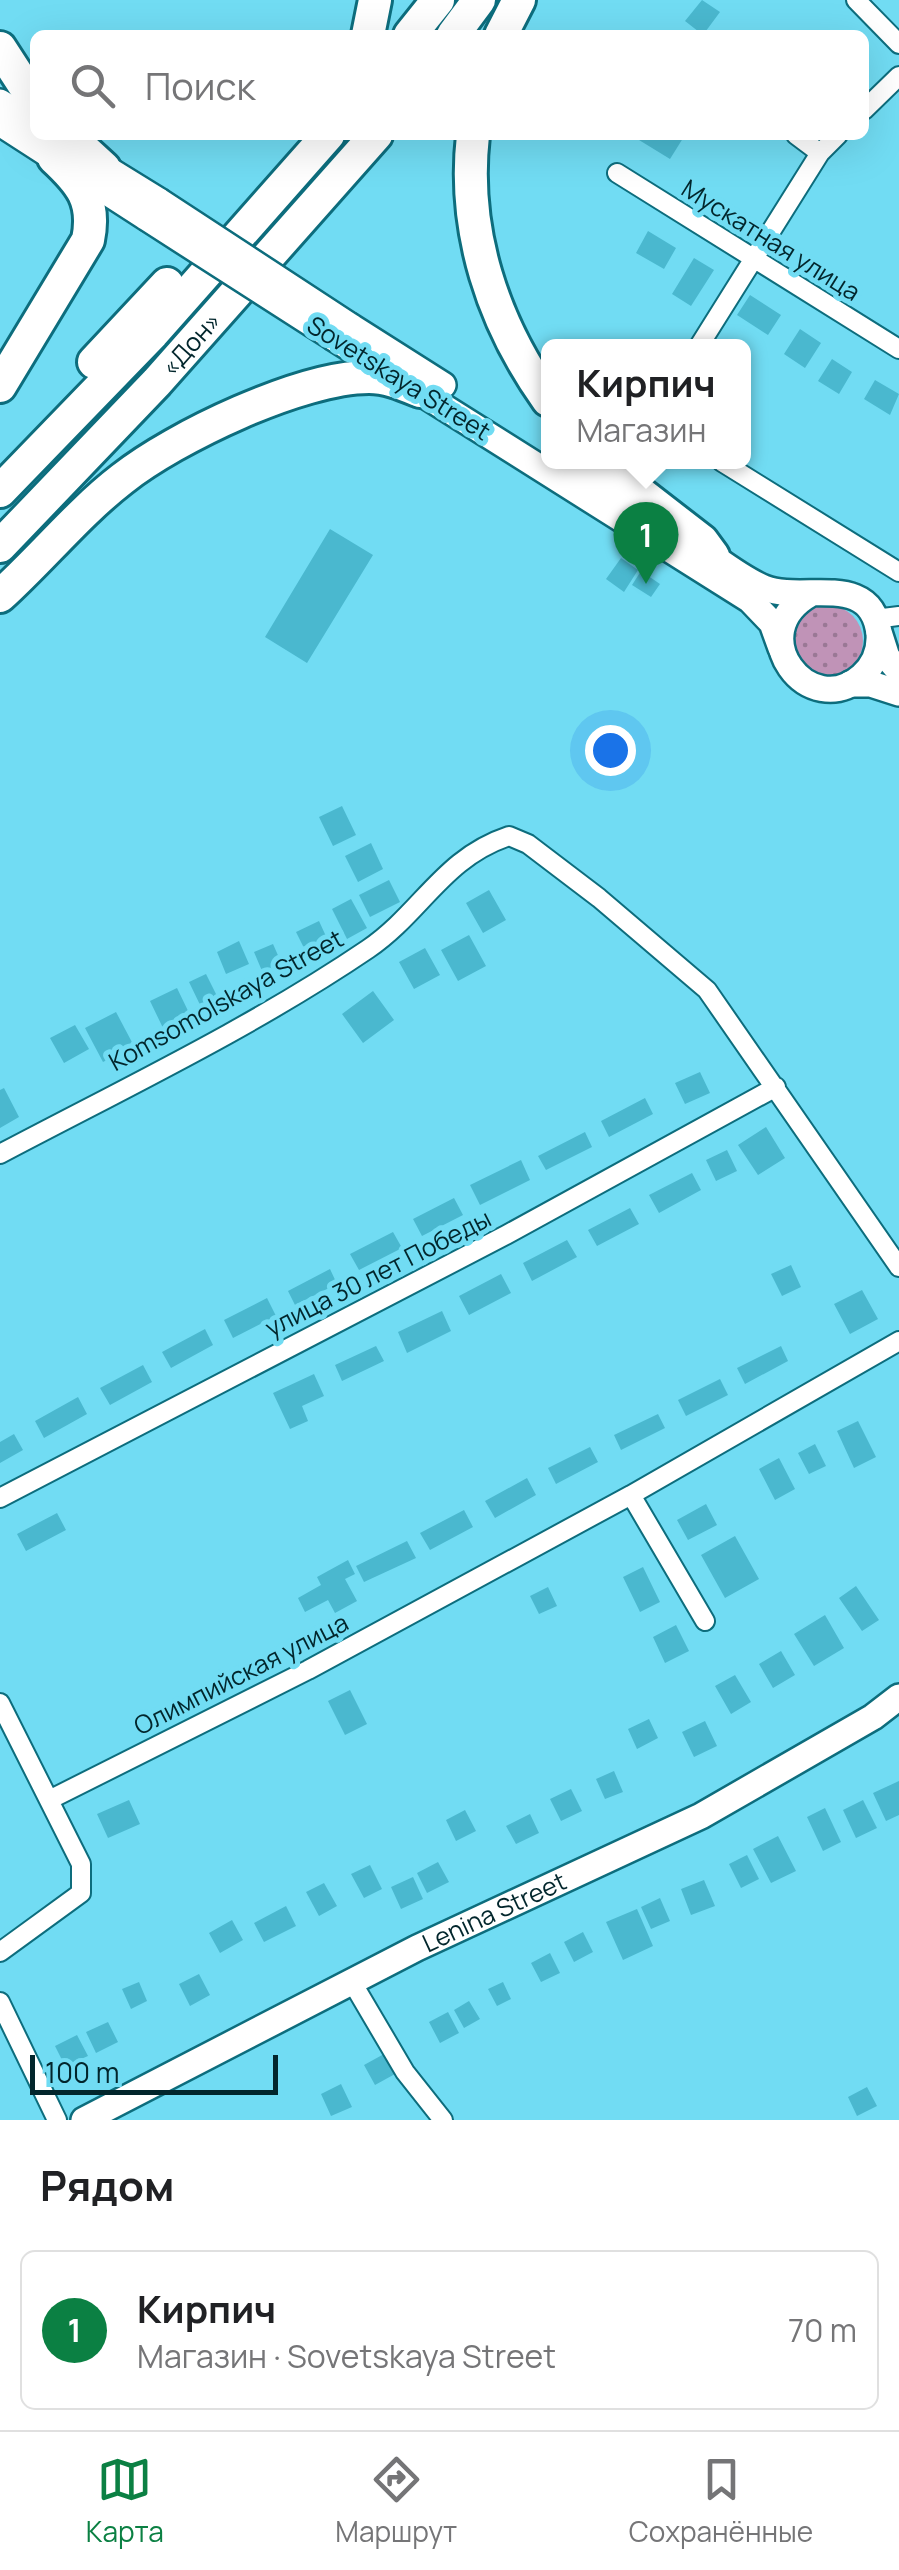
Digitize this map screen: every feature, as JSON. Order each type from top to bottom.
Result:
[{"type":"highway","points":[[369,30],[375,0]]},
{"type":"highway","points":[[414,30],[438,0]]},
{"type":"highway","points":[[457,30],[479,0]]},
{"type":"highway","points":[[504,30],[519,0]]},
{"type":"highway","points":[[0,48],[30,94]]},
{"type":"highway","points":[[0,461],[294,140]]},
{"type":"highway","name":"«Дон»","points":[[0,491],[153,332],[324,140]]},
{"type":"highway","name":"«Дон»","points":[[0,546],[157,382],[372,140]]},
{"type":"highway","points":[[474,140],[472,190],[483,268],[512,344],[541,389]]},
{"type":"highway","points":[[58,142],[104,168]]},
{"type":"highway","points":[[0,386],[88,240],[92,222],[83,185],[58,142]]},
{"type":"highway","points":[[0,596],[122,478],[212,425],[272,401],[366,377],[390,379],[420,391]]},
{"type":"highway","points":[[609,469],[702,540],[713,556]]},
{"type":"main road","points":[[0,102],[30,121]]},
{"type":"main road","name":"Sovetskaya Street","points":[[0,122],[30,132]]},
{"type":"main road","name":"Sovetskaya Street","points":[[58,142],[153,210],[342,332],[541,448]]},
{"type":"main road","name":"Sovetskaya Street","points":[[104,168],[153,210]]},
{"type":"main road","name":"Sovetskaya Street","points":[[342,332],[420,391],[541,468]]},
{"type":"main road","name":"Sovetskaya Street","points":[[543,469],[750,600],[772,623],[781,649]]},
{"type":"main road","points":[[575,469],[764,588],[810,594],[831,590],[852,596],[884,622],[887,656],[899,671]]},
{"type":"main road","points":[[810,594],[786,616],[781,649],[790,669],[807,683],[828,688],[871,684],[899,693]]},
{"type":"main road","points":[[850,684],[874,662],[884,622]]},
{"type":"main road","name":"Lenina Street","points":[[84,2120],[352,1982],[701,1816],[873,1718],[899,1697]]},
{"type":"street","points":[[856,0],[899,44]]},
{"type":"street","points":[[869,105],[899,76]]},
{"type":"street","points":[[803,140],[820,152]]},
{"type":"street","points":[[703,339],[820,152],[833,140]]},
{"type":"street","name":"Мускатная улица","points":[[617,173],[899,349]]},
{"type":"street","points":[[733,469],[899,572]]},
{"type":"street","name":"Komsomolskaya Street","points":[[0,1154],[314,984],[405,919],[443,874],[472,850],[509,836],[528,844],[599,898],[707,990],[776,1087]]},
{"type":"street","points":[[776,1087],[899,1267]]},
{"type":"street","name":"улица 30 лет Победы","points":[[0,1498],[506,1236],[776,1087]]},
{"type":"street","name":"Олимпийская улица","points":[[50,1798],[308,1670],[631,1495],[899,1342]]},
{"type":"street","points":[[631,1495],[705,1621]]},
{"type":"street","points":[[0,1703],[82,1864],[81,1893],[0,1952]]},
{"type":"street","points":[[352,1982],[405,2072],[443,2120]]},
{"type":"street","points":[[0,2002],[58,2120]]},
{"type":"shaded area","points":[[827,605],[852,616],[863,641],[852,666],[827,677],[802,666],[791,641],[802,616]]},
{"type":"building","points":[[702,0],[720,12],[707,30],[697,30],[685,21]]},
{"type":"building","points":[[639,140],[682,140],[670,159]]},
{"type":"building","points":[[648,231],[676,248],[664,269],[636,253]]},
{"type":"building","points":[[694,258],[714,270],[691,306],[672,294]]},
{"type":"building","points":[[750,295],[781,315],[768,335],[737,315]]},
{"type":"building","points":[[800,329],[821,343],[805,368],[784,354]]},
{"type":"building","points":[[832,359],[852,372],[839,394],[818,381]]},
{"type":"building","points":[[875,380],[899,394],[890,415],[864,399]]},
{"type":"building","points":[[330,529],[373,555],[307,663],[265,637]]},
{"type":"building","points":[[621,558],[638,570],[624,592],[606,579]]},
{"type":"building","points":[[641,571],[660,584],[651,597],[632,585]]},
{"type":"building","points":[[342,806],[356,835],[333,846],[319,817]]},
{"type":"building","points":[[371,843],[383,869],[358,882],[345,856]]},
{"type":"building","points":[[389,880],[400,902],[370,917],[359,895]]},
{"type":"building","points":[[489,890],[506,920],[483,933],[466,903]]},
{"type":"building","points":[[351,899],[367,928],[347,939],[332,909]]},
{"type":"building","points":[[319,921],[330,945],[308,956],[296,932]]},
{"type":"building","points":[[469,935],[486,966],[458,981],[441,950]]},
{"type":"building","points":[[239,941],[249,964],[226,974],[217,952]]},
{"type":"building","points":[[273,944],[284,969],[265,978],[254,952]]},
{"type":"building","points":[[425,948],[440,975],[414,989],[399,962]]},
{"type":"building","points":[[206,974],[220,1002],[203,1011],[189,982]]},
{"type":"building","points":[[177,988],[190,1015],[163,1028],[150,1001]]},
{"type":"building","points":[[373,991],[394,1020],[363,1043],[342,1014]]},
{"type":"building","points":[[116,1012],[134,1046],[103,1062],[85,1028]]},
{"type":"building","points":[[75,1025],[89,1049],[64,1063],[50,1038]]},
{"type":"building","points":[[700,1072],[710,1093],[685,1104],[675,1083]]},
{"type":"building","points":[[4,1088],[19,1117],[0,1128],[0,1090]]},
{"type":"building","points":[[645,1098],[653,1114],[609,1137],[601,1121]]},
{"type":"building","points":[[766,1127],[785,1158],[758,1175],[738,1145]]},
{"type":"building","points":[[585,1132],[592,1147],[546,1170],[538,1156]]},
{"type":"building","points":[[727,1150],[737,1171],[716,1181],[706,1160]]},
{"type":"building","points":[[521,1160],[530,1180],[480,1205],[470,1185]]},
{"type":"building","points":[[692,1173],[701,1190],[659,1213],[649,1195]]},
{"type":"building","points":[[454,1198],[463,1215],[422,1236],[413,1219]]},
{"type":"building","points":[[630,1208],[639,1224],[597,1246],[588,1230]]},
{"type":"building","points":[[393,1232],[402,1248],[359,1270],[350,1254]]},
{"type":"building","points":[[567,1240],[577,1257],[532,1281],[523,1263]]},
{"type":"building","points":[[791,1265],[801,1287],[782,1296],[771,1274]]},
{"type":"building","points":[[330,1269],[337,1284],[295,1305],[288,1291]]},
{"type":"building","points":[[501,1274],[511,1293],[469,1315],[459,1296]]},
{"type":"building","points":[[862,1290],[878,1319],[850,1334],[834,1304]]},
{"type":"building","points":[[267,1298],[276,1316],[233,1338],[224,1320]]},
{"type":"building","points":[[442,1311],[451,1331],[407,1353],[398,1332]]},
{"type":"building","points":[[205,1329],[213,1345],[171,1368],[162,1352]]},
{"type":"building","points":[[376,1346],[384,1361],[342,1381],[335,1365]]},
{"type":"building","points":[[781,1346],[788,1361],[745,1384],[737,1368]]},
{"type":"building","points":[[143,1365],[152,1382],[110,1405],[100,1388]]},
{"type":"building","points":[[314,1374],[324,1396],[302,1406],[308,1421],[290,1429],[273,1393]]},
{"type":"building","points":[[720,1379],[728,1395],[686,1416],[678,1400]]},
{"type":"building","points":[[78,1397],[87,1414],[44,1438],[35,1421]]},
{"type":"building","points":[[658,1414],[665,1428],[621,1450],[614,1435]]},
{"type":"building","points":[[858,1421],[876,1457],[854,1468],[837,1431]]},
{"type":"building","points":[[14,1434],[23,1450],[0,1463],[0,1442]]},
{"type":"building","points":[[815,1444],[826,1466],[809,1474],[798,1453]]},
{"type":"building","points":[[590,1447],[598,1462],[556,1484],[548,1468]]},
{"type":"building","points":[[779,1458],[795,1489],[775,1500],[759,1469]]},
{"type":"building","points":[[527,1478],[536,1495],[495,1518],[485,1501]]},
{"type":"building","points":[[706,1504],[717,1525],[688,1540],[677,1520]]},
{"type":"building","points":[[464,1510],[473,1527],[430,1550],[420,1533]]},
{"type":"building","points":[[57,1513],[66,1530],[26,1551],[17,1534]]},
{"type":"building","points":[[735,1536],[759,1579],[725,1598],[701,1555]]},
{"type":"building","points":[[407,1541],[416,1558],[364,1582],[356,1566]]},
{"type":"building","points":[[348,1560],[355,1574],[345,1579],[357,1601],[335,1613],[328,1600],[305,1612],[298,1598],[321,1585],[317,1577]]},
{"type":"building","points":[[643,1567],[660,1602],[640,1612],[623,1577]]},
{"type":"building","points":[[856,1586],[879,1620],[862,1631],[839,1598]]},
{"type":"building","points":[[548,1587],[557,1606],[539,1614],[530,1596]]},
{"type":"building","points":[[825,1615],[844,1648],[814,1666],[794,1634]]},
{"type":"building","points":[[676,1625],[689,1651],[665,1663],[653,1637]]},
{"type":"building","points":[[781,1651],[795,1675],[773,1688],[759,1664]]},
{"type":"building","points":[[735,1675],[751,1702],[731,1714],[715,1686]]},
{"type":"building","points":[[350,1690],[367,1724],[345,1735],[328,1701]]},
{"type":"building","points":[[649,1719],[658,1738],[637,1749],[628,1729]]},
{"type":"building","points":[[705,1721],[717,1746],[694,1757],[682,1732]]},
{"type":"building","points":[[614,1771],[623,1792],[605,1799],[596,1779]]},
{"type":"building","points":[[899,1781],[899,1815],[886,1821],[873,1793]]},
{"type":"building","points":[[571,1789],[582,1811],[561,1821],[550,1799]]},
{"type":"building","points":[[129,1800],[140,1824],[108,1838],[97,1814]]},
{"type":"building","points":[[863,1800],[877,1828],[856,1838],[843,1810]]},
{"type":"building","points":[[825,1808],[841,1842],[823,1851],[807,1817]]},
{"type":"building","points":[[465,1810],[476,1831],[456,1841],[446,1820]]},
{"type":"building","points":[[530,1814],[539,1833],[516,1844],[506,1826]]},
{"type":"building","points":[[778,1836],[796,1871],[771,1883],[753,1849]]},
{"type":"building","points":[[747,1855],[759,1879],[741,1888],[729,1864]]},
{"type":"building","points":[[438,1862],[449,1882],[427,1893],[417,1873]]},
{"type":"building","points":[[370,1865],[382,1889],[364,1898],[351,1874]]},
{"type":"building","points":[[413,1877],[423,1899],[401,1909],[391,1887]]},
{"type":"building","points":[[704,1880],[715,1906],[691,1915],[681,1889]]},
{"type":"building","points":[[324,1883],[337,1906],[319,1916],[306,1892]]},
{"type":"building","points":[[660,1898],[670,1921],[651,1929],[641,1907]]},
{"type":"building","points":[[286,1906],[296,1926],[264,1942],[254,1923]]},
{"type":"building","points":[[637,1909],[653,1946],[623,1960],[606,1922]]},
{"type":"building","points":[[232,1920],[243,1940],[220,1953],[209,1933]]},
{"type":"building","points":[[583,1932],[593,1952],[574,1962],[564,1942]]},
{"type":"building","points":[[550,1953],[560,1973],[541,1982],[531,1963]]},
{"type":"building","points":[[199,1974],[210,1995],[190,2006],[179,1984]]},
{"type":"building","points":[[139,1982],[147,2001],[131,2009],[122,1989]]},
{"type":"building","points":[[503,1982],[511,1999],[497,2006],[488,1989]]},
{"type":"building","points":[[469,2001],[480,2019],[464,2028],[454,2010]]},
{"type":"building","points":[[448,2012],[459,2033],[440,2043],[429,2022]]},
{"type":"building","points":[[108,2022],[118,2042],[96,2053],[86,2032]]},
{"type":"building","points":[[77,2035],[88,2056],[65,2066],[55,2046]]},
{"type":"building","points":[[384,2054],[395,2074],[375,2085],[364,2065]]},
{"type":"building","points":[[341,2084],[352,2107],[331,2116],[321,2094]]},
{"type":"building","points":[[867,2087],[877,2106],[857,2116],[848,2097]]},
{"type":"place","name":"Кирпич","points":[[646,584]]}]
